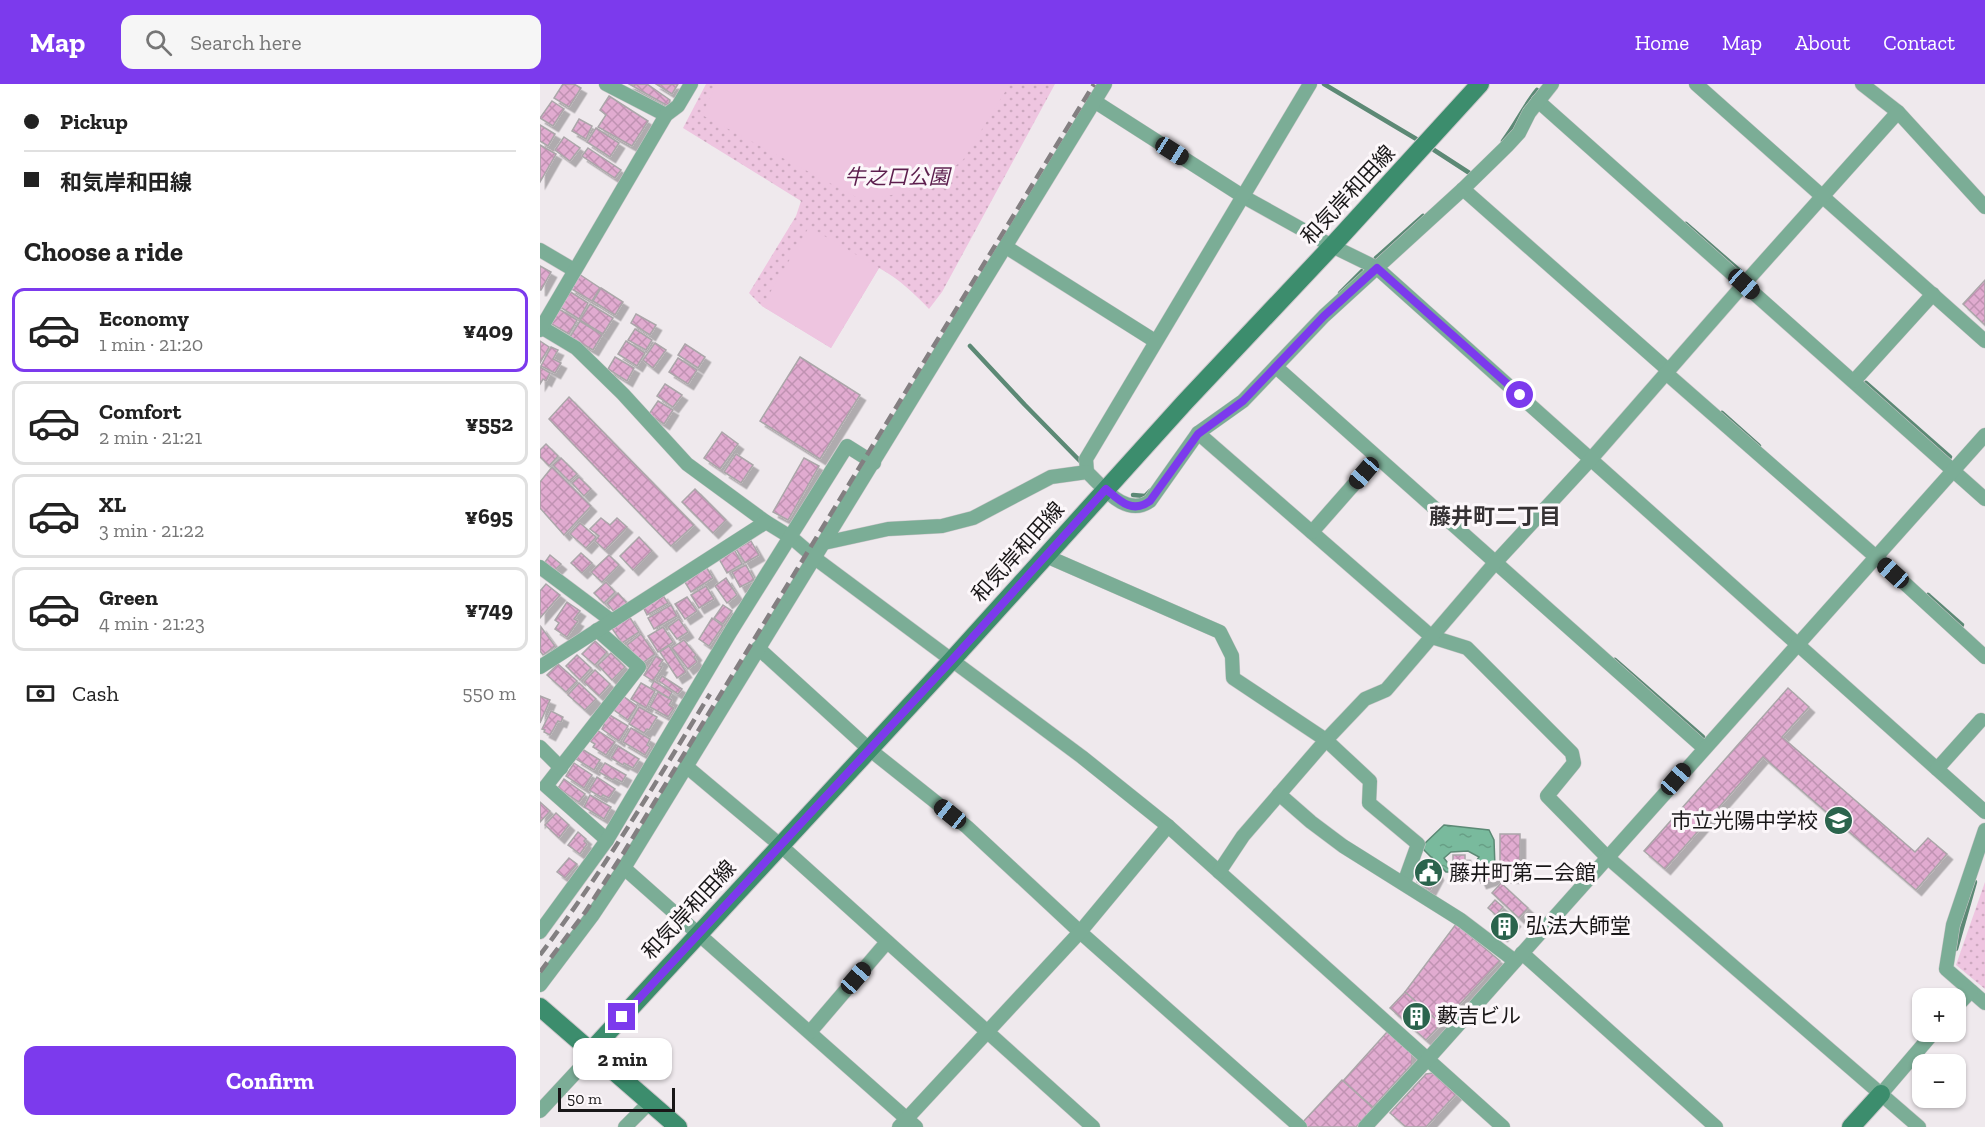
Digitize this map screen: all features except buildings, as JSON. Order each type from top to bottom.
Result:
[{"type":"main road","name":"和気岸和田線","points":[[590,1052],[951,661],[1185,402],[1480,84]]},
{"type":"main road","points":[[540,1008],[678,1127]]},
{"type":"main road","points":[[1851,1127],[1881,1094]]},
{"type":"street","points":[[606,84],[666,115]]},
{"type":"street","points":[[691,84],[678,106],[666,115],[541,328],[576,348],[623,393],[687,464],[766,522],[792,538],[951,661],[1082,757],[1168,826],[1503,1127]]},
{"type":"street","points":[[540,985],[592,916],[624,868],[1105,84]]},
{"type":"street","points":[[1311,84],[1086,459],[1087,472],[1126,506],[1143,506],[1150,501],[1198,434],[1243,401],[1324,316],[1463,189],[1519,133],[1551,84]]},
{"type":"street","points":[[1696,84],[1985,341]]},
{"type":"street","points":[[1862,84],[1898,112],[1985,207]]},
{"type":"street","points":[[1094,101],[1244,197],[1377,268],[1985,812]]},
{"type":"street","points":[[1538,101],[1985,499]]},
{"type":"street","points":[[1219,872],[1243,836],[1326,740],[1365,699],[1386,690],[1494,564],[1591,459],[1898,112]]},
{"type":"street","points":[[1463,189],[1984,653]]},
{"type":"street","points":[[1006,247],[1155,341]]},
{"type":"street","points":[[540,250],[574,270]]},
{"type":"street","points":[[1854,381],[1933,294]]},
{"type":"street","points":[[1276,367],[1494,564],[1704,748]]},
{"type":"street","points":[[1198,434],[1432,637],[1467,648],[1572,753],[1574,763],[1547,796],[1607,856],[1919,1127]]},
{"type":"street","points":[[1365,1127],[1985,435]]},
{"type":"street","points":[[540,932],[607,840],[731,631],[792,538],[847,446],[874,463]]},
{"type":"street","points":[[1312,532],[1377,458]]},
{"type":"street","points":[[824,543],[888,530],[942,526],[973,518],[1051,477],[1087,472]]},
{"type":"street","points":[[540,667],[766,522]]},
{"type":"street","points":[[1046,556],[1220,632],[1232,656],[1233,678],[1326,740],[1370,781],[1369,803],[1418,844],[1404,883]]},
{"type":"street","points":[[540,567],[612,621]]},
{"type":"street","points":[[597,630],[639,668],[546,786],[607,840]]},
{"type":"street","points":[[758,648],[869,749],[967,827],[1080,932],[1300,1127]]},
{"type":"street","points":[[1937,769],[1981,720]]},
{"type":"street","points":[[540,747],[561,768]]},
{"type":"street","points":[[687,767],[780,845],[987,1034],[1093,1127]]},
{"type":"street","points":[[1279,794],[1343,846],[1518,957],[1716,1127]]},
{"type":"street","points":[[624,868],[810,1032],[907,1124],[1080,932],[1168,826]]},
{"type":"street","points":[[1985,830],[1953,925],[1946,969],[1985,1003]]},
{"type":"street","points":[[810,1032],[886,942]]},
{"type":"street","points":[[1966,996],[1971,991]]},
{"type":"street","points":[[1881,1094],[1925,1042]]},
{"type":"street","points":[[540,1111],[579,1070],[590,1052]]},
{"type":"street","points":[[625,1127],[650,1102]]},
{"type":"green space","name":"牛之口公園","points":[[706,84],[1055,84],[942,292],[929,309],[906,287],[879,268],[831,348],[762,306],[749,293],[796,216],[801,201],[683,128]]},
{"type":"green space","points":[[716,84],[1010,84],[963,160],[943,176],[906,192],[882,197],[856,197],[702,115]]},
{"type":"green space","points":[[809,227],[879,268],[831,348],[762,306]]},
{"type":"green space","points":[[1985,882],[1985,989],[1956,965]]},
{"type":"water","points":[[1444,825],[1489,830],[1494,840],[1495,867],[1477,873],[1465,872],[1465,866],[1473,866],[1479,857],[1468,851],[1451,852],[1444,858],[1450,866],[1454,866],[1454,872],[1446,872],[1421,847]]},
{"type":"waterway","points":[[1324,84],[1418,140]]},
{"type":"waterway","points":[[1503,141],[1537,90]]},
{"type":"waterway","points":[[1434,150],[1471,174]]},
{"type":"waterway","points":[[1376,258],[1423,216]]},
{"type":"waterway","points":[[1686,224],[1740,271]]},
{"type":"waterway","points":[[1340,293],[1362,271]]},
{"type":"waterway","points":[[970,346],[1080,461]]},
{"type":"waterway","points":[[1866,383],[1950,457]]},
{"type":"waterway","points":[[1722,413],[1759,446]]},
{"type":"waterway","points":[[1133,495],[1145,496],[1150,491]]},
{"type":"waterway","points":[[1928,595],[1962,625]]},
{"type":"waterway","points":[[1615,660],[1703,737]]},
{"type":"waterway","points":[[1956,949],[1975,882]]},
{"type":"railway","points":[[540,972],[586,911],[624,852],[1094,84]]},
{"type":"railway","points":[[540,955],[607,859],[710,694]]},
{"type":"place","name":"市立光陽中学校","points":[[1839,821]]},
{"type":"place","name":"藤井町第二会館","points":[[1428,873]]},
{"type":"place","name":"弘法大師堂","points":[[1505,926]]},
{"type":"place","name":"藪吉ビル","points":[[1416,1016]]},
{"type":"district","name":"藤井町二丁目","points":[[1495,516]]},
{"type":"route","points":[[622,1017],[951,661],[1106,489],[1126,506],[1143,506],[1150,501],[1198,434],[1243,401],[1324,316],[1377,268],[1520,395]]}]
